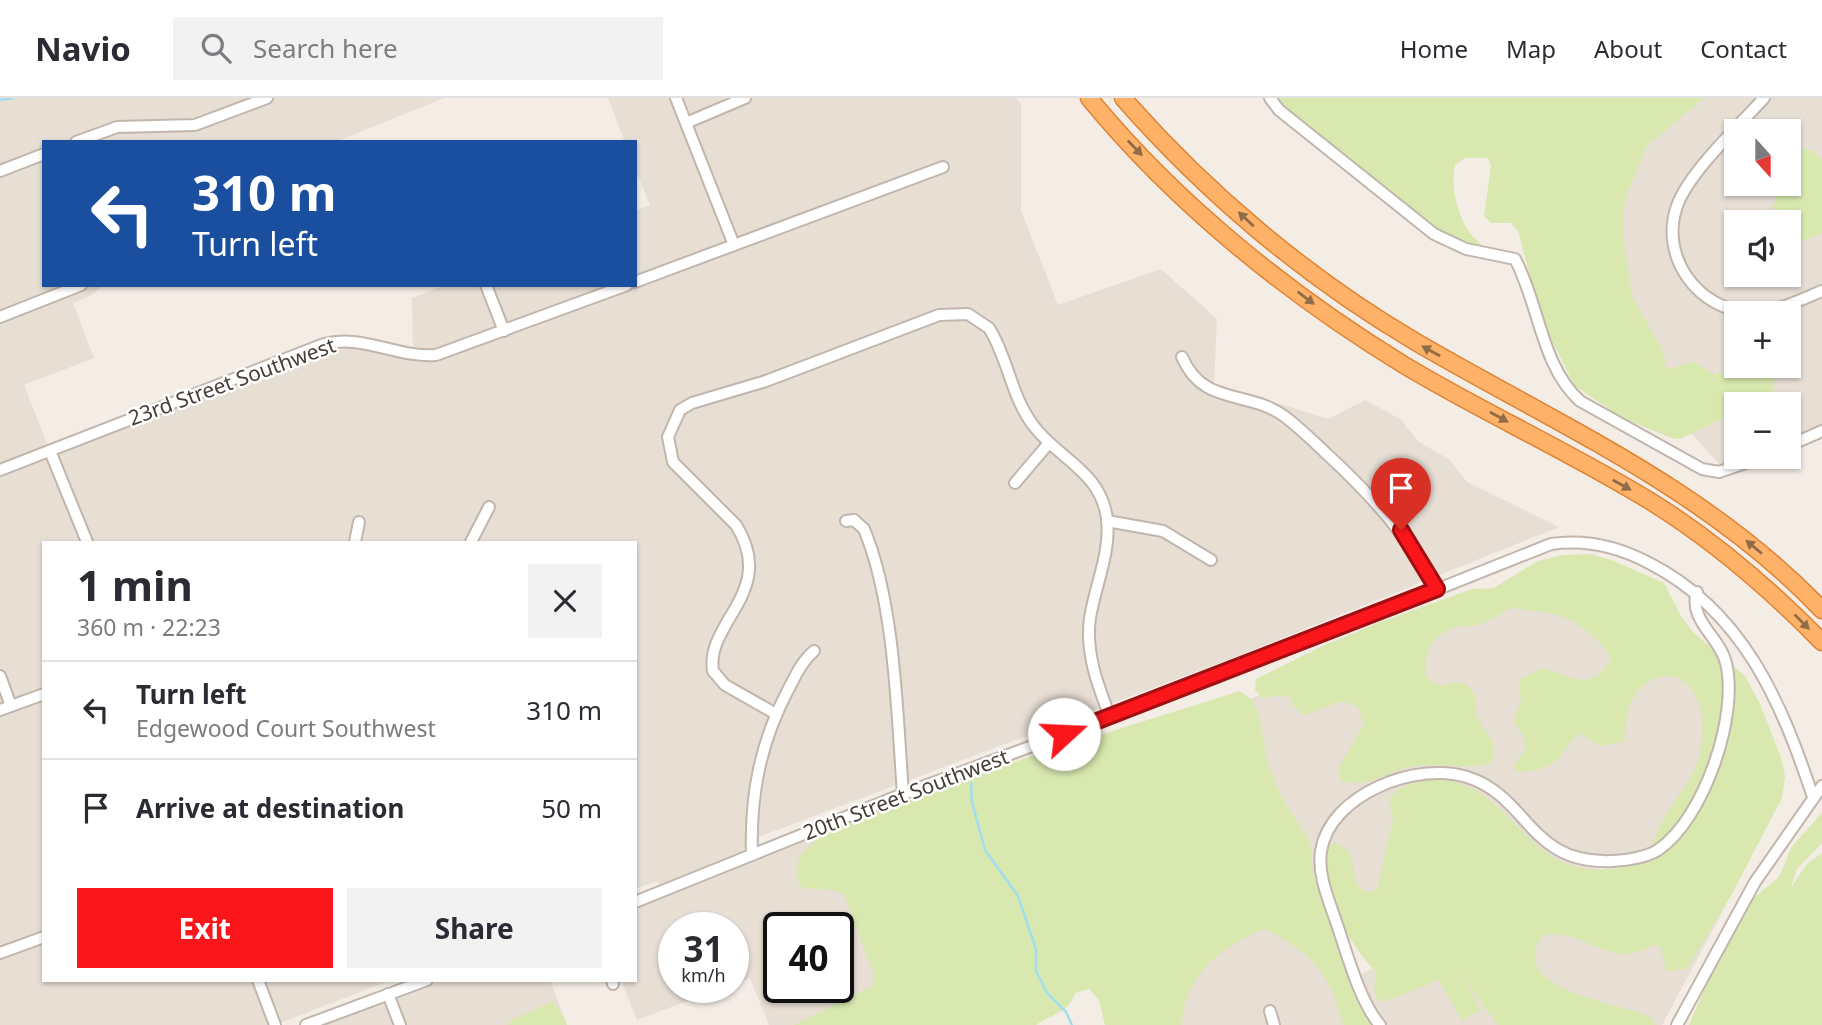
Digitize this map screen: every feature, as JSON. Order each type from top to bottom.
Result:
[{"type":"highway","points":[[1089,98],[1145,159],[1212,223],[1309,300],[1405,365],[1650,501],[1726,555],[1822,642]]},
{"type":"highway","points":[[1124,98],[1192,169],[1261,233],[1304,266],[1415,341],[1670,484],[1743,538],[1822,610]]},
{"type":"street","points":[[81,140],[117,127],[195,125],[267,98]]},
{"type":"street","points":[[676,98],[734,246]]},
{"type":"street","points":[[686,123],[745,98]]},
{"type":"street","points":[[1270,98],[1279,110],[1434,234],[1466,249],[1515,259],[1556,366],[1567,388],[1580,401],[1702,469],[1719,472],[1728,469]]},
{"type":"street","points":[[1764,98],[1686,187],[1673,224],[1675,251],[1687,278],[1700,292],[1737,310],[1766,311],[1822,291]]},
{"type":"street","points":[[0,171],[42,155]]},
{"type":"street","points":[[637,281],[943,167]]},
{"type":"street","points":[[0,317],[76,287]]},
{"type":"street","points":[[487,287],[504,331]]},
{"type":"street","name":"23rd Street Southwest","points":[[0,470],[324,344],[355,341],[424,356],[449,352],[622,287]]},
{"type":"street","points":[[776,714],[725,685],[713,671],[713,651],[745,590],[747,559],[742,536],[736,525],[678,469],[671,456],[668,437],[680,410],[692,402],[766,381],[913,324],[960,313],[976,317],[989,328],[1025,413],[1049,443],[1082,469],[1094,483],[1107,520],[1106,548],[1089,632],[1096,675],[1110,717]]},
{"type":"street","points":[[1182,357],[1193,378],[1205,388],[1273,409],[1294,424],[1391,517],[1437,589]]},
{"type":"street","points":[[1801,440],[1822,431]]},
{"type":"street","points":[[1015,483],[1049,443]]},
{"type":"street","points":[[50,451],[87,541]]},
{"type":"street","points":[[472,541],[489,507]]},
{"type":"street","points":[[846,521],[854,520],[864,529],[885,611],[903,794]]},
{"type":"street","points":[[1107,520],[1163,531],[1211,560]]},
{"type":"street","points":[[355,541],[359,522]]},
{"type":"street","name":"20th Street Southwest","points":[[637,901],[903,794],[1110,717],[1551,544],[1572,541],[1615,548],[1637,556],[1697,592],[1734,631],[1759,670],[1813,797]]},
{"type":"street","points":[[1380,1025],[1366,1000],[1326,894],[1321,872],[1321,850],[1330,830],[1344,812],[1382,785],[1403,776],[1448,772],[1487,786],[1540,839],[1564,854],[1609,861],[1638,858],[1658,850],[1681,825],[1702,792],[1717,757],[1730,706],[1726,660],[1696,611],[1697,592]]},
{"type":"street","points":[[752,855],[757,766],[776,714],[797,672],[814,651]]},
{"type":"street","points":[[0,676],[6,708],[42,695]]},
{"type":"street","points":[[1677,1025],[1755,882],[1822,786]]},
{"type":"street","points":[[0,953],[42,938]]},
{"type":"street","points":[[259,982],[275,1025]]},
{"type":"street","points":[[306,1025],[421,982]]},
{"type":"street","points":[[388,994],[400,1025]]},
{"type":"street","points":[[1270,1012],[1274,1025]]},
{"type":"shaded area","points":[[0,98],[444,98],[340,140],[42,140],[42,287],[102,287],[92,295],[73,303],[94,358],[24,385],[50,451],[324,344],[413,355],[412,298],[440,287],[637,287],[637,210],[650,205],[637,173],[637,140],[624,140],[608,98],[1016,98],[1021,104],[1021,211],[1058,305],[1161,269],[1217,319],[1214,383],[1328,419],[1365,400],[1400,419],[1419,442],[1450,460],[1467,482],[1559,527],[1230,659],[748,841],[752,854],[822,827],[885,990],[854,1002],[854,912],[763,912],[763,1003],[852,1003],[796,1025],[769,1025],[749,978],[749,912],[658,912],[658,1003],[682,1003],[637,1020],[622,982],[637,982],[637,901],[662,891],[658,881],[637,888],[637,541],[42,541],[42,982],[386,982],[275,1025],[0,1025]]},
{"type":"shaded area","points":[[1676,98],[1822,98],[1822,185],[1799,210],[1724,210],[1724,287],[1801,287],[1801,226],[1822,227],[1822,431],[1801,441],[1801,392],[1724,392],[1724,469],[1687,429],[1600,235],[1615,165]]},
{"type":"shaded area","points":[[1567,589],[1704,685],[1725,731],[1681,825],[1638,858],[1583,873],[1439,888],[1327,915],[1351,980],[1457,922],[1726,905],[1662,1025],[1151,1025],[1127,962],[1316,889],[1243,702],[1413,631]]},
{"type":"shaded area","points":[[422,982],[551,982],[567,1025],[306,1025]]},
{"type":"green space","points":[[1278,98],[1704,98],[1647,146],[1627,194],[1623,212],[1623,235],[1632,297],[1661,347],[1667,369],[1694,362],[1715,375],[1724,371],[1724,378],[1775,378],[1773,392],[1724,392],[1724,418],[1682,438],[1674,439],[1622,418],[1574,385],[1542,320],[1518,231],[1511,223],[1491,223],[1484,216],[1491,166],[1488,158],[1465,158],[1455,165],[1454,189],[1461,216],[1469,232],[1483,247],[1481,254],[1461,254],[1443,245],[1373,194],[1301,132]]},
{"type":"green space","points":[[1801,150],[1812,150],[1822,159],[1822,233],[1801,242],[1801,210],[1772,210],[1777,196],[1801,196]]},
{"type":"green space","points":[[1591,554],[1664,583],[1682,618],[1694,633],[1745,676],[1760,704],[1782,760],[1785,777],[1782,798],[1732,894],[1687,969],[1667,971],[1660,947],[1654,945],[1623,954],[1575,938],[1543,935],[1535,953],[1538,968],[1549,980],[1587,998],[1650,1017],[1655,1025],[1497,1025],[1460,972],[1481,1010],[1462,1021],[1439,980],[1384,1002],[1377,999],[1374,989],[1376,972],[1354,945],[1332,899],[1326,865],[1327,847],[1335,843],[1347,851],[1358,887],[1368,893],[1377,889],[1393,818],[1389,800],[1391,796],[1407,785],[1440,780],[1462,784],[1481,794],[1529,838],[1564,863],[1583,868],[1604,869],[1644,862],[1661,823],[1688,781],[1699,758],[1702,728],[1697,699],[1683,681],[1675,677],[1656,678],[1639,690],[1632,700],[1624,742],[1600,746],[1582,734],[1574,738],[1560,757],[1546,767],[1517,772],[1514,766],[1526,748],[1523,735],[1514,722],[1521,700],[1519,680],[1543,668],[1572,678],[1590,679],[1605,669],[1611,658],[1594,637],[1571,621],[1554,614],[1515,607],[1485,622],[1448,630],[1435,640],[1427,653],[1427,678],[1442,686],[1454,682],[1467,684],[1475,696],[1476,715],[1492,741],[1495,753],[1491,763],[1471,766],[1419,765],[1366,782],[1349,783],[1340,780],[1338,768],[1364,724],[1358,707],[1343,701],[1304,715],[1294,707],[1288,695],[1262,698],[1255,690],[1256,679],[1378,623],[1472,589],[1494,588],[1538,561],[1563,555]]},
{"type":"green space","points":[[1240,691],[1251,699],[1258,712],[1269,767],[1282,798],[1310,842],[1313,873],[1324,906],[1373,1025],[1343,1025],[1332,992],[1317,967],[1296,947],[1266,929],[1235,943],[1208,964],[1189,992],[1182,1025],[1105,1025],[1099,1000],[1089,989],[1075,993],[1064,1009],[1036,1025],[793,1025],[838,1003],[854,1003],[854,995],[871,987],[874,975],[854,921],[854,912],[851,912],[844,894],[832,890],[802,888],[796,876],[799,857],[812,843],[835,828],[1014,762]]},
{"type":"green space","points":[[1822,813],[1822,843],[1797,869],[1791,887],[1807,864],[1822,853],[1822,1025],[1689,1025],[1714,967],[1750,901],[1779,877],[1792,846]]},
{"type":"green space","points":[[554,1001],[567,1025],[508,1025],[511,1020]]},
{"type":"waterway","points":[[0,100],[13,98]]},
{"type":"waterway","points":[[971,783],[972,802],[985,850],[1018,896],[1036,949],[1036,971],[1047,993],[1066,1012],[1072,1025]]},
{"type":"route","points":[[1064,734],[1215,678],[1437,589],[1401,530]]}]
